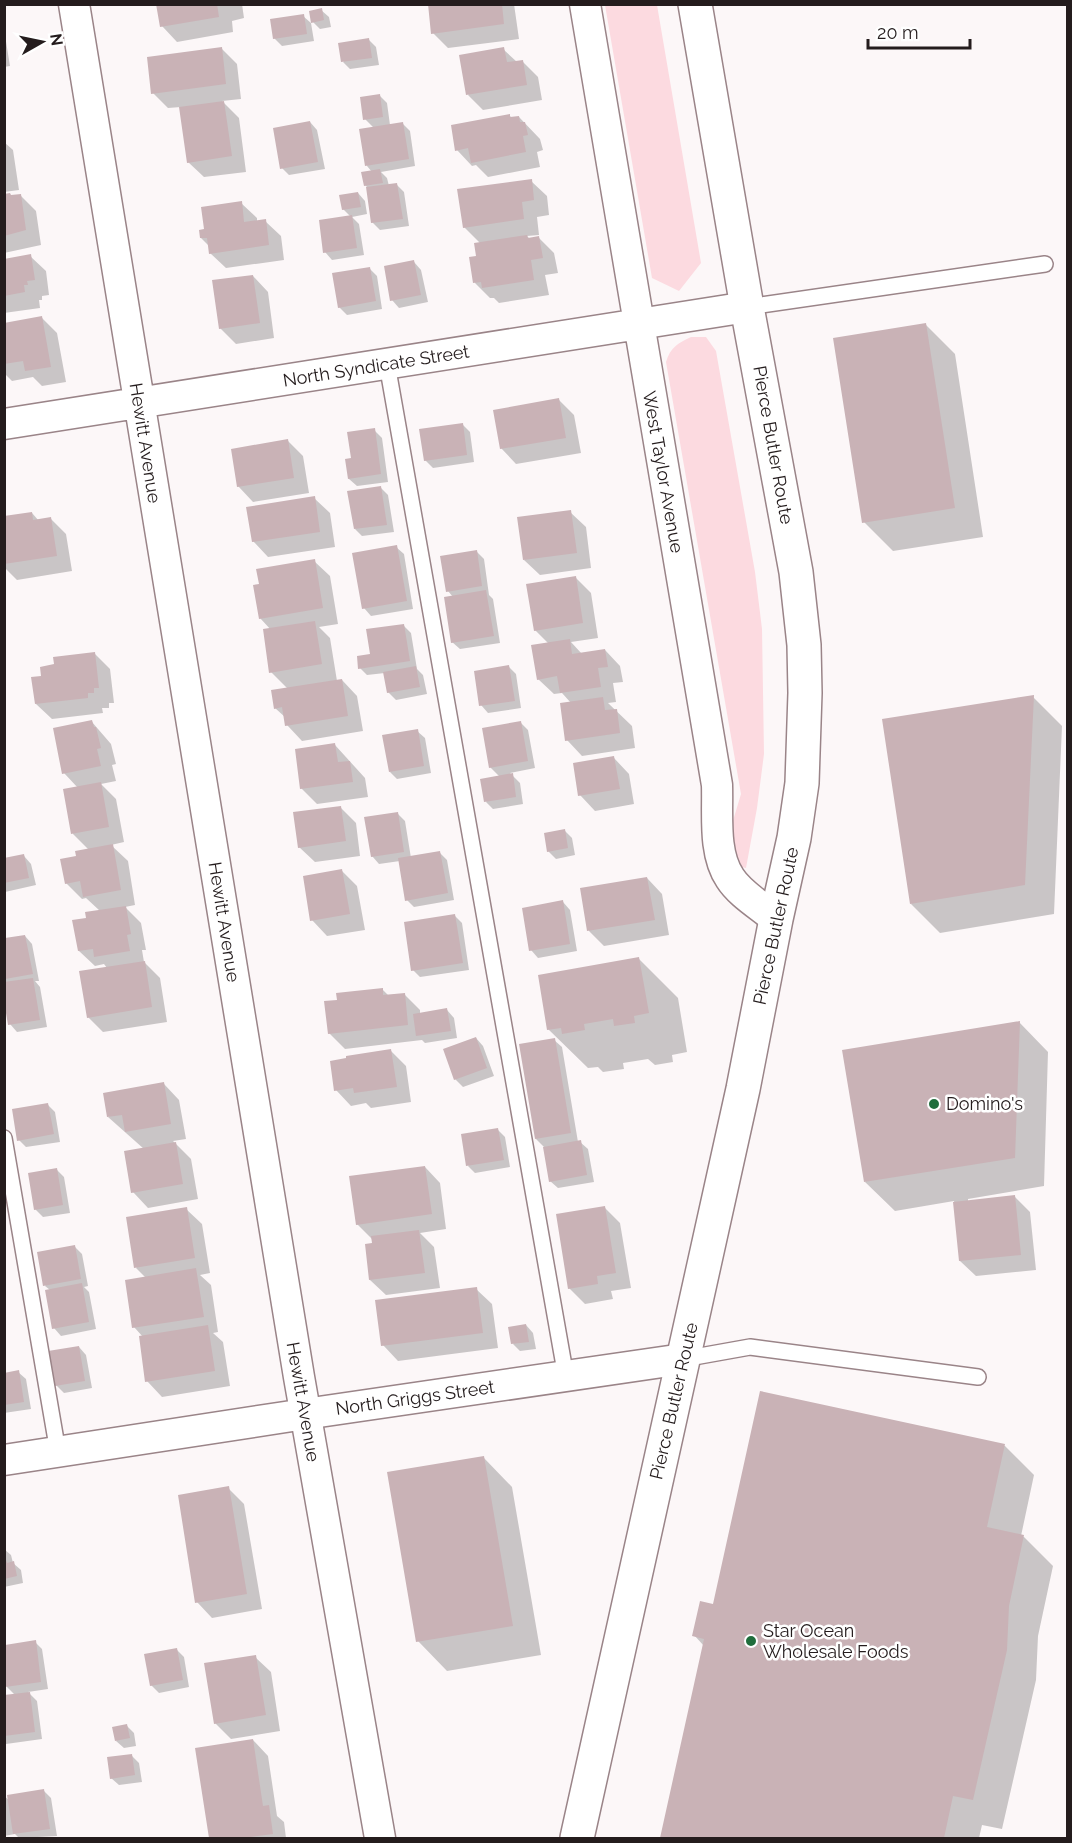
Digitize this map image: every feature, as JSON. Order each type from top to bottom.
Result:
[{"type":"main road","name":"Pierce Butler Route","points":[[577,1839],[743,1089],[794,837],[802,783],[806,693],[804,645],[796,572],[747,307],[695,4]]},
{"type":"street","name":"Hewitt Avenue","points":[[74,4],[305,1414],[380,1839]]},
{"type":"street","name":"West Taylor Avenue","points":[[585,4],[717,785],[721,861],[730,879],[741,891],[776,919]]},
{"type":"street","name":"North Syndicate Street","points":[[4,424],[747,307]]},
{"type":"street","name":"North Griggs Street","points":[[4,1460],[683,1359]]},
{"type":"lane","points":[[747,307],[1045,264]]},
{"type":"lane","points":[[387,364],[566,1377]]},
{"type":"lane","points":[[4,1137],[58,1452]]},
{"type":"lane","points":[[683,1359],[750,1347],[978,1377]]},
{"type":"shaded area","points":[[605,5],[657,5],[701,263],[679,291],[652,278]]},
{"type":"shaded area","points":[[691,337],[706,337],[716,351],[755,572],[762,629],[764,754],[746,868],[737,866],[729,834],[741,794],[666,362],[675,347]]},
{"type":"building","points":[[156,4],[217,4],[219,17],[160,27]]},
{"type":"building","points":[[428,4],[502,4],[504,24],[431,34]]},
{"type":"building","points":[[322,8],[324,20],[311,23],[309,11]]},
{"type":"building","points":[[304,14],[307,34],[273,39],[270,19]]},
{"type":"building","points":[[369,38],[372,58],[341,62],[338,43]]},
{"type":"building","points":[[222,47],[226,84],[151,94],[147,57]]},
{"type":"building","points":[[504,47],[507,62],[523,60],[527,85],[466,95],[459,55]]},
{"type":"building","points":[[380,94],[383,117],[363,120],[360,97]]},
{"type":"building","points":[[224,101],[232,156],[187,163],[179,107]]},
{"type":"building","points":[[510,114],[510,117],[519,116],[520,122],[525,122],[528,135],[523,136],[526,152],[471,163],[468,148],[455,151],[451,125]]},
{"type":"building","points":[[310,121],[318,162],[280,169],[273,128]]},
{"type":"building","points":[[403,122],[409,159],[365,166],[359,129]]},
{"type":"building","points":[[380,169],[383,183],[364,186],[361,172]]},
{"type":"building","points":[[532,179],[534,200],[522,202],[524,219],[463,228],[457,189]]},
{"type":"building","points":[[397,183],[403,219],[371,223],[366,187]]},
{"type":"building","points":[[358,192],[361,207],[342,210],[339,195]]},
{"type":"building","points":[[10,193],[11,195],[21,194],[26,230],[4,236],[4,194]]},
{"type":"building","points":[[242,201],[244,222],[266,219],[269,245],[209,254],[207,238],[200,238],[199,230],[204,229],[201,207]]},
{"type":"building","points":[[352,215],[357,248],[323,253],[319,220]]},
{"type":"building","points":[[527,235],[528,238],[539,236],[543,258],[531,260],[534,280],[482,288],[481,282],[473,283],[469,257],[476,256],[474,243]]},
{"type":"building","points":[[31,254],[35,280],[27,281],[28,285],[24,285],[25,292],[4,296],[4,259]]},
{"type":"building","points":[[414,260],[421,295],[390,301],[384,266]]},
{"type":"building","points":[[370,267],[376,301],[338,308],[332,273]]},
{"type":"building","points":[[253,275],[260,323],[219,329],[212,280]]},
{"type":"building","points":[[42,316],[51,367],[25,371],[23,361],[4,364],[4,323]]},
{"type":"building","points":[[926,323],[955,508],[862,523],[833,338]]},
{"type":"building","points":[[559,398],[566,438],[500,449],[493,410]]},
{"type":"building","points":[[463,423],[467,455],[424,461],[419,429]]},
{"type":"building","points":[[375,428],[381,474],[348,479],[345,459],[351,458],[347,432]]},
{"type":"building","points":[[288,439],[294,478],[237,487],[231,449]]},
{"type":"building","points":[[381,486],[387,525],[354,529],[347,491]]},
{"type":"building","points":[[315,496],[320,532],[252,542],[246,507]]},
{"type":"building","points":[[571,510],[577,553],[523,560],[517,517]]},
{"type":"building","points":[[32,512],[33,520],[51,517],[57,556],[4,564],[4,516]]},
{"type":"building","points":[[397,545],[407,601],[362,609],[352,553]]},
{"type":"building","points":[[477,550],[482,586],[446,592],[440,556]]},
{"type":"building","points":[[315,559],[323,608],[259,619],[253,585],[259,584],[256,569]]},
{"type":"building","points":[[576,576],[583,623],[534,631],[526,584]]},
{"type":"building","points":[[486,590],[494,636],[451,643],[444,597]]},
{"type":"building","points":[[315,621],[322,664],[269,673],[263,629]]},
{"type":"building","points":[[404,624],[410,661],[358,669],[357,656],[370,654],[366,629]]},
{"type":"building","points":[[570,639],[572,654],[605,649],[608,667],[598,668],[601,687],[560,693],[557,676],[537,680],[531,645]]},
{"type":"building","points":[[95,652],[99,688],[94,688],[94,693],[88,693],[88,698],[35,704],[31,677],[41,676],[40,667],[54,664],[53,657]]},
{"type":"building","points":[[509,665],[515,701],[479,706],[474,671]]},
{"type":"building","points":[[416,666],[420,687],[387,693],[383,672]]},
{"type":"building","points":[[342,679],[348,716],[285,726],[282,707],[274,709],[271,690]]},
{"type":"building","points":[[1034,695],[1025,885],[910,904],[882,719]]},
{"type":"building","points":[[603,697],[605,710],[617,709],[620,733],[565,741],[560,703]]},
{"type":"building","points":[[92,720],[101,748],[97,749],[101,766],[62,774],[53,728]]},
{"type":"building","points":[[521,721],[528,761],[489,768],[482,728]]},
{"type":"building","points":[[418,729],[424,766],[389,772],[382,735]]},
{"type":"building","points":[[335,743],[338,762],[350,761],[353,782],[300,789],[295,749]]},
{"type":"building","points":[[614,756],[620,789],[578,796],[573,763]]},
{"type":"building","points":[[513,773],[516,797],[484,802],[480,779]]},
{"type":"building","points":[[101,782],[109,827],[71,834],[63,789]]},
{"type":"building","points":[[341,806],[346,841],[298,848],[293,812]]},
{"type":"building","points":[[398,812],[404,852],[371,857],[364,817]]},
{"type":"building","points":[[565,829],[568,848],[547,852],[544,833]]},
{"type":"building","points":[[113,844],[121,890],[83,897],[80,881],[65,884],[60,859],[76,856],[75,851]]},
{"type":"building","points":[[440,851],[448,893],[405,901],[398,858]]},
{"type":"building","points":[[24,854],[29,878],[4,883],[4,858]]},
{"type":"building","points":[[342,869],[350,914],[310,921],[303,876]]},
{"type":"building","points":[[647,877],[655,920],[587,931],[580,888]]},
{"type":"building","points":[[563,900],[570,944],[529,951],[522,908]]},
{"type":"building","points":[[126,906],[131,934],[127,935],[130,951],[94,957],[93,949],[78,951],[72,920],[86,918],[85,912]]},
{"type":"building","points":[[455,914],[463,963],[411,971],[404,922]]},
{"type":"building","points":[[25,935],[33,974],[5,979],[5,938]]},
{"type":"building","points":[[639,957],[649,1013],[634,1016],[635,1023],[614,1026],[613,1019],[584,1024],[585,1030],[562,1034],[561,1028],[547,1030],[538,975]]},
{"type":"building","points":[[145,961],[152,1007],[87,1018],[79,971]]},
{"type":"building","points":[[33,978],[40,1020],[8,1025],[4,982]]},
{"type":"building","points":[[383,988],[383,995],[405,993],[408,1025],[328,1034],[324,1001],[337,1000],[336,993]]},
{"type":"building","points":[[447,1008],[451,1031],[416,1036],[413,1014]]},
{"type":"building","name":"Domino's","points":[[1020,1021],[1015,1158],[864,1182],[842,1050]]},
{"type":"building","points":[[476,1037],[487,1068],[454,1080],[443,1049]]},
{"type":"building","points":[[555,1038],[571,1133],[535,1139],[519,1044]]},
{"type":"building","points":[[391,1049],[397,1087],[354,1093],[353,1088],[334,1091],[330,1061],[346,1058],[346,1056]]},
{"type":"building","points":[[164,1082],[171,1124],[125,1132],[122,1115],[107,1117],[103,1093]]},
{"type":"building","points":[[48,1103],[54,1134],[17,1141],[12,1109]]},
{"type":"building","points":[[498,1128],[504,1160],[466,1166],[461,1134]]},
{"type":"building","points":[[581,1140],[587,1175],[549,1182],[543,1147]]},
{"type":"building","points":[[176,1142],[183,1184],[131,1193],[124,1151]]},
{"type":"building","points":[[425,1166],[432,1214],[356,1225],[349,1176]]},
{"type":"building","points":[[57,1168],[63,1205],[34,1210],[28,1173]]},
{"type":"building","points":[[1015,1195],[1021,1255],[959,1261],[953,1202]]},
{"type":"building","points":[[605,1206],[616,1273],[597,1276],[598,1284],[568,1289],[556,1214]]},
{"type":"building","points":[[187,1207],[195,1258],[134,1268],[126,1217]]},
{"type":"building","points":[[419,1230],[425,1273],[369,1280],[365,1244],[372,1243],[371,1236]]},
{"type":"building","points":[[75,1245],[81,1279],[43,1286],[37,1252]]},
{"type":"building","points":[[196,1268],[204,1317],[132,1328],[125,1280]]},
{"type":"building","points":[[82,1283],[89,1322],[52,1329],[45,1290]]},
{"type":"building","points":[[477,1287],[483,1333],[381,1346],[375,1300]]},
{"type":"building","points":[[526,1324],[529,1342],[511,1344],[508,1327]]},
{"type":"building","points":[[208,1325],[215,1371],[145,1382],[139,1336]]},
{"type":"building","points":[[79,1346],[85,1381],[55,1386],[48,1351]]},
{"type":"building","points":[[19,1370],[24,1402],[4,1405],[4,1373]]},
{"type":"building","points":[[760,1391],[1005,1444],[987,1527],[1024,1535],[1009,1606],[1007,1650],[973,1800],[953,1796],[944,1838],[660,1838],[704,1639],[692,1636],[700,1601],[713,1604]]},
{"type":"building","points":[[484,1456],[513,1626],[416,1642],[387,1472]]},
{"type":"building","points":[[229,1486],[247,1594],[195,1603],[178,1495]]},
{"type":"building","points":[[4,1554],[7,1563],[14,1561],[17,1576],[4,1579]]},
{"type":"building","points":[[36,1640],[41,1682],[5,1687],[5,1645]]},
{"type":"building","points":[[177,1648],[183,1680],[150,1686],[144,1654]]},
{"type":"building","points":[[256,1655],[266,1715],[214,1724],[204,1663]]},
{"type":"building","points":[[30,1692],[35,1732],[4,1736],[4,1695]]},
{"type":"building","points":[[127,1724],[130,1738],[115,1741],[112,1727]]},
{"type":"building","points":[[253,1739],[263,1806],[269,1805],[273,1834],[243,1838],[209,1838],[195,1748]]},
{"type":"building","points":[[132,1754],[135,1775],[110,1779],[107,1757]]},
{"type":"building","points":[[44,1789],[50,1829],[13,1834],[7,1795]]},
{"type":"place","name":"Domino's","points":[[934,1104]]},
{"type":"place","name":"Star Ocean Wholesale Foods","points":[[751,1641]]}]
